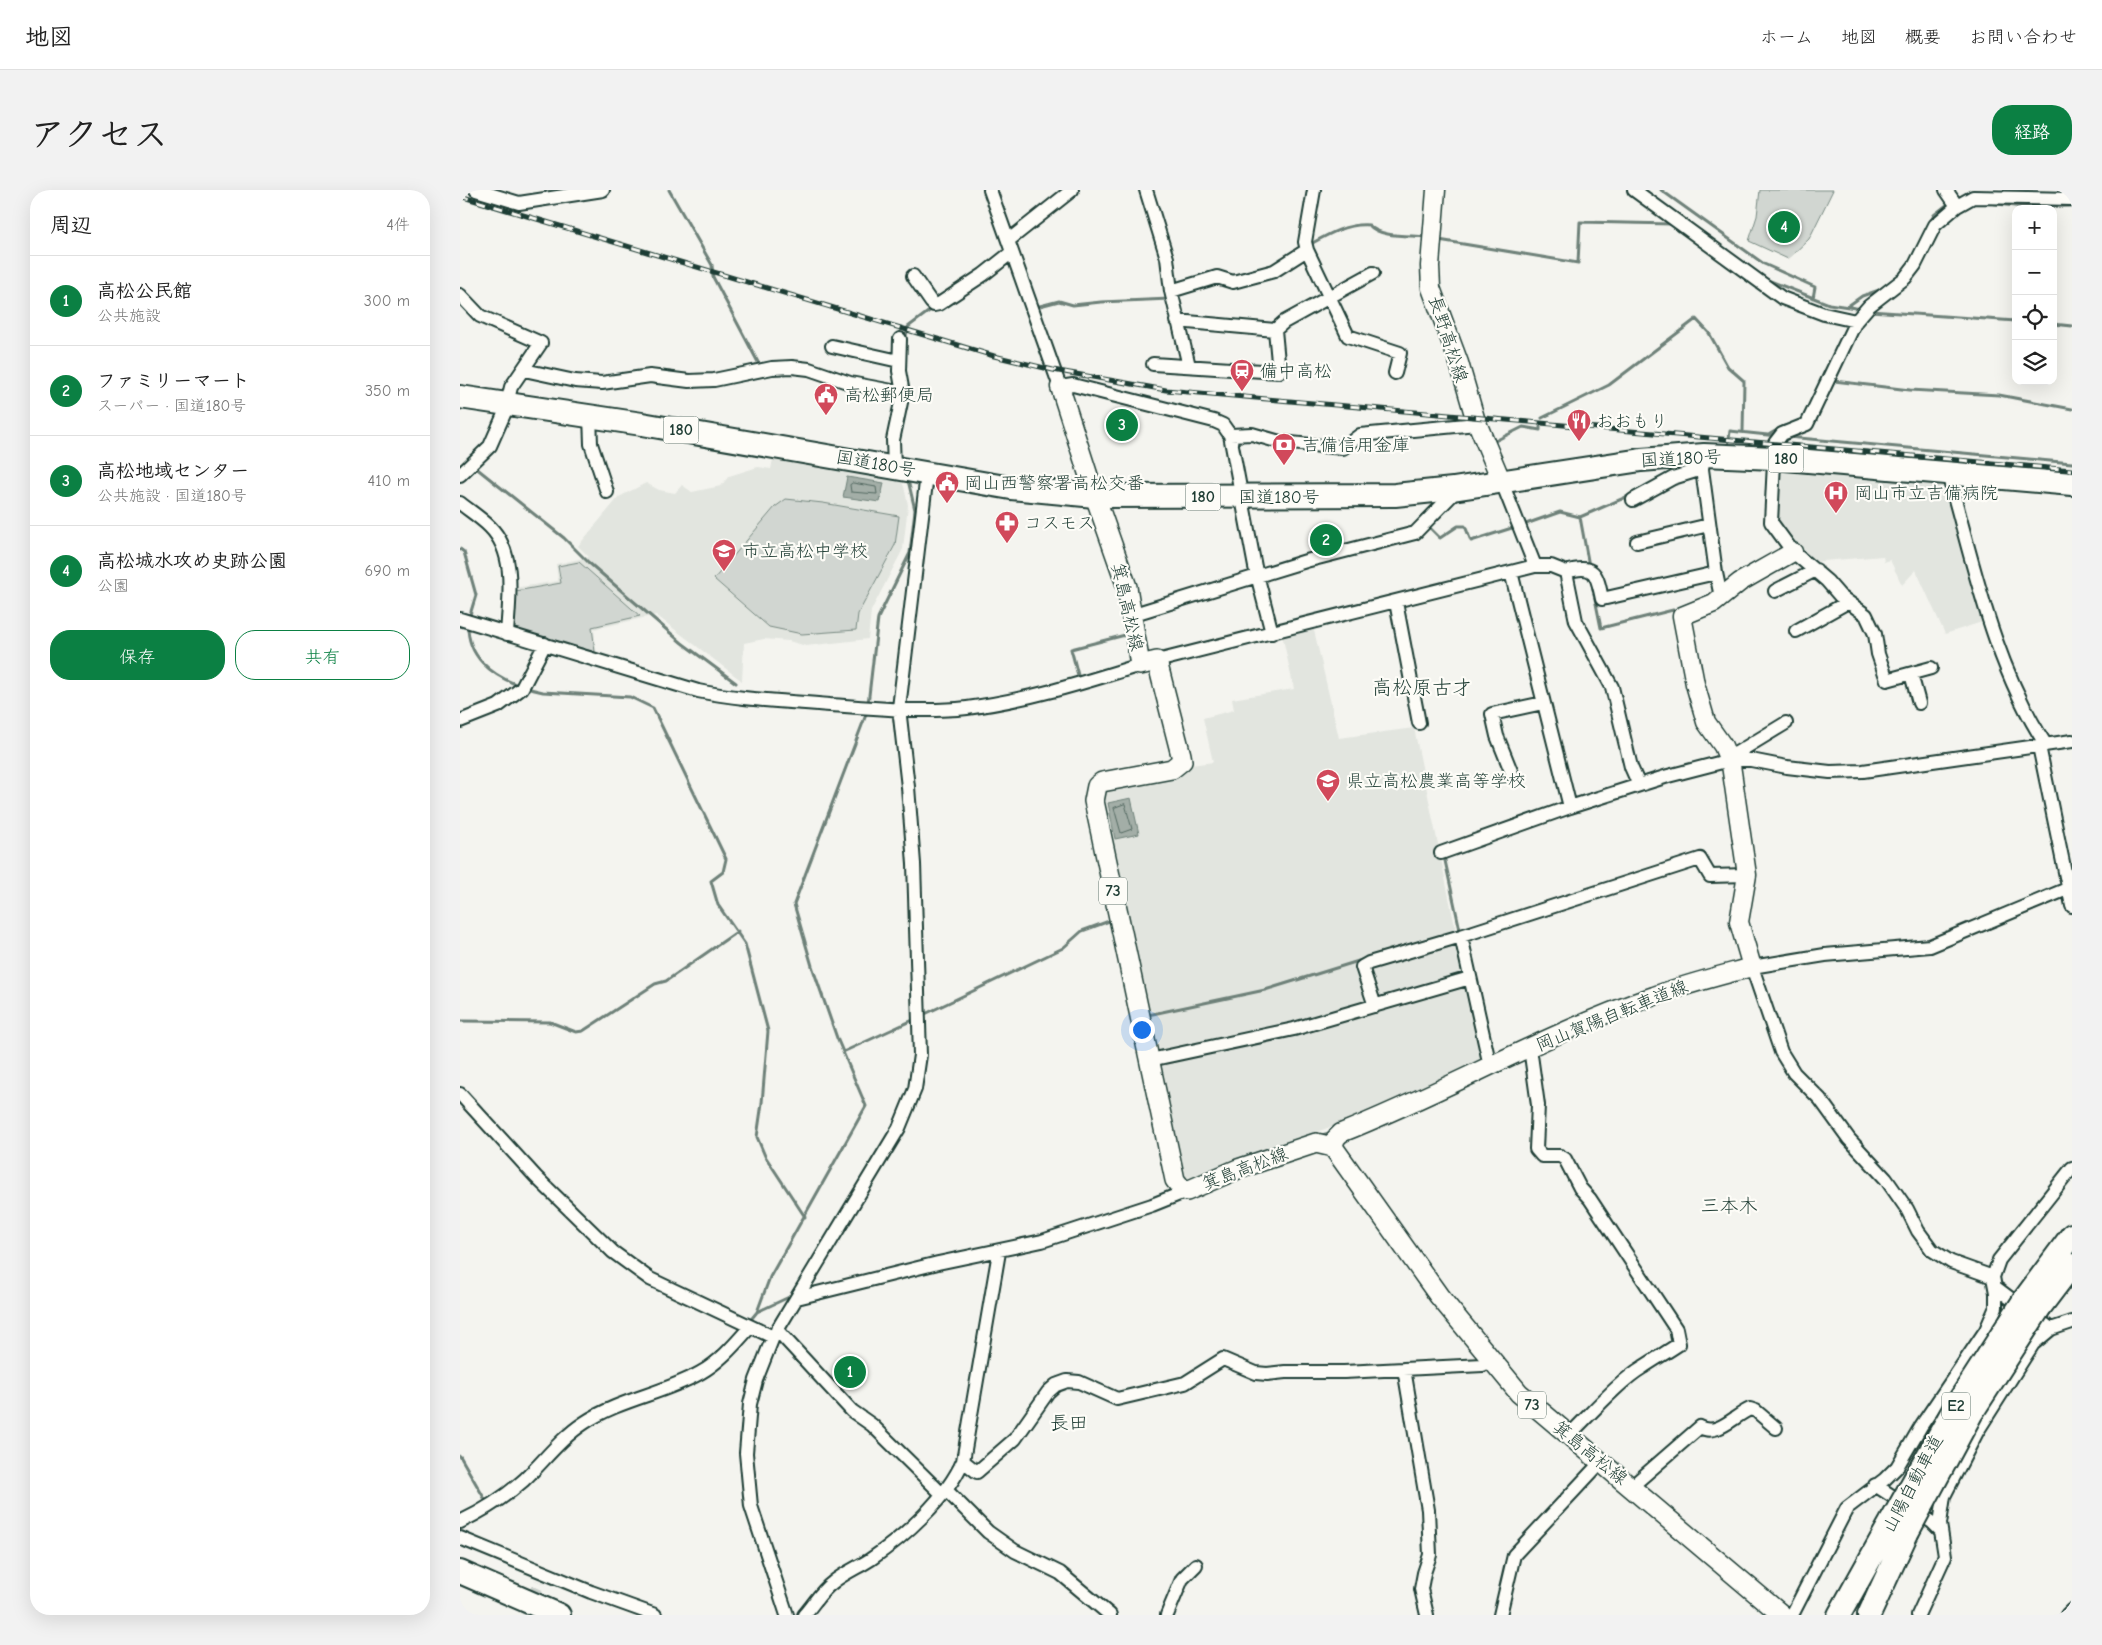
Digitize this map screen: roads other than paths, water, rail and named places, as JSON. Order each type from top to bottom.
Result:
[{"type":"highway","name":"国道180号","points":[[460,397],[590,416],[1012,488],[1094,496],[1396,495],[1453,489],[1501,480],[1641,460],[1703,462],[1778,443],[1948,474],[2072,484]]},
{"type":"highway","name":"山陽自動車道","points":[[1848,1615],[1904,1529],[1994,1378],[2033,1302],[2072,1235]]},
{"type":"highway","name":"山陽自動車道","points":[[1869,1615],[1956,1407],[2033,1302],[2072,1265]]},
{"type":"highway","points":[[1838,1615],[1904,1529]]},
{"type":"highway","points":[[1876,1615],[1904,1529]]},
{"type":"highway","points":[[460,1572],[559,1615]]},
{"type":"highway","points":[[460,1589],[520,1615]]},
{"type":"main road","name":"長野高松線","points":[[1436,190],[1430,266],[1431,288],[1456,354],[1477,424],[1501,480]]},
{"type":"main road","points":[[1060,387],[1094,496]]},
{"type":"main road","name":"箕島高松線","points":[[1094,496],[1127,587],[1131,615],[1182,761],[1172,768],[1102,782],[1097,786],[1094,801],[1175,1180],[1182,1188],[1316,1143],[1333,1147],[1440,1296],[1519,1393],[1782,1615]]},
{"type":"main road","points":[[1751,964],[1739,922],[1747,876],[1730,758],[1706,722],[1682,619],[1684,614],[1707,607],[1740,582],[1793,552]]},
{"type":"main road","name":"岡山賀陽自転車道線","points":[[1333,1147],[1336,1138],[1341,1133],[1402,1109],[1490,1062],[1530,1048],[1652,996],[1751,964]]},
{"type":"street","points":[[476,190],[519,203],[603,190]]},
{"type":"street","points":[[990,190],[1011,242],[1060,387],[1073,385],[1214,421],[1223,425],[1230,435],[1241,497],[1272,633]]},
{"type":"street","points":[[912,276],[931,302],[934,305],[939,304],[976,280],[1011,242],[1072,190]]},
{"type":"street","points":[[1146,190],[1168,258],[1172,296],[1189,366]]},
{"type":"street","points":[[1314,190],[1306,248],[1348,336],[1400,353],[1395,373]]},
{"type":"street","points":[[1634,190],[1782,298],[1824,314],[1862,313]]},
{"type":"street","points":[[1946,190],[1957,206]]},
{"type":"street","points":[[1931,668],[1887,680],[1872,624],[1866,615],[1848,602],[1816,570],[1793,552],[1771,522],[1778,443],[1808,424],[1862,313],[1905,278],[1915,265],[1935,225],[1957,206],[1973,197],[2072,199]]},
{"type":"street","points":[[1172,296],[1217,277],[1232,282],[1274,271],[1306,248]]},
{"type":"street","points":[[1177,320],[1275,330],[1284,322],[1373,274]]},
{"type":"street","points":[[460,295],[480,316],[540,343],[511,387],[507,403],[490,446],[460,476]]},
{"type":"street","points":[[1154,364],[1279,372],[1275,330]]},
{"type":"street","points":[[787,1615],[755,1523],[748,1487],[746,1453],[750,1404],[756,1380],[775,1333],[904,1119],[918,1072],[920,1017],[910,806],[899,708],[907,470],[893,440],[902,396],[899,361],[900,339]]},
{"type":"street","points":[[832,346],[899,361]]},
{"type":"street","points":[[524,370],[575,381],[602,383],[650,376],[689,381],[714,380],[761,370],[792,367],[809,369],[850,383],[902,396]]},
{"type":"street","points":[[590,416],[591,444],[607,492]]},
{"type":"street","points":[[1230,435],[1252,434],[1280,442],[1343,448],[1360,435],[1477,424]]},
{"type":"street","points":[[1633,500],[1703,462],[1709,525],[1721,597]]},
{"type":"street","points":[[1948,474],[1995,638],[2021,702],[2042,745],[2072,906]]},
{"type":"street","points":[[1501,480],[1535,566]]},
{"type":"street","points":[[1131,615],[1258,576],[1415,533],[1452,496],[1453,489]]},
{"type":"street","points":[[460,503],[490,527],[506,554],[510,591],[507,634]]},
{"type":"street","points":[[1637,542],[1709,525]]},
{"type":"street","points":[[466,621],[698,691],[729,697],[942,710],[1040,695],[1148,663],[1535,566],[1552,566],[1566,572],[1579,568],[1590,570],[1598,579],[1602,599],[1716,573]]},
{"type":"street","points":[[1775,592],[1816,570]]},
{"type":"street","points":[[1511,572],[1570,805]]},
{"type":"street","points":[[1566,572],[1576,621],[1612,687],[1630,767],[1638,782]]},
{"type":"street","points":[[1396,602],[1419,723]]},
{"type":"street","points":[[1796,631],[1848,602]]},
{"type":"street","points":[[460,721],[498,706],[522,687],[545,644]]},
{"type":"street","points":[[1911,674],[1919,703]]},
{"type":"street","points":[[1513,776],[1497,736],[1492,714],[1543,703]]},
{"type":"street","points":[[1730,758],[1786,724]]},
{"type":"street","points":[[1443,852],[1638,782],[1730,758],[1830,772],[1862,771],[2072,741]]},
{"type":"street","points":[[1375,1006],[1362,967],[1369,963],[1461,936],[1700,859],[1710,876],[1747,876]]},
{"type":"street","points":[[2051,1329],[1994,1282],[1951,1262],[1932,1250],[1886,1179],[1849,1138],[1820,1099],[1791,1068],[1781,1052],[1751,964],[1825,955],[1930,946],[2068,887]]},
{"type":"street","points":[[1461,936],[1490,1062]]},
{"type":"street","points":[[1150,1060],[1294,1029],[1470,978]]},
{"type":"street","points":[[1530,1048],[1538,1104],[1536,1149],[1542,1156],[1560,1156],[1565,1159],[1575,1181],[1634,1264],[1676,1329],[1679,1338],[1679,1344],[1652,1363],[1643,1366],[1569,1435]]},
{"type":"street","points":[[460,1094],[536,1177],[614,1252],[650,1279],[747,1326],[775,1333],[852,1411],[872,1425],[988,1532],[1015,1551],[1060,1573],[1110,1615]]},
{"type":"street","points":[[1792,1615],[1847,1508],[1897,1467],[1921,1426],[1986,1330],[1996,1307],[1994,1282],[1999,1260],[2072,1168]]},
{"type":"street","points":[[796,1298],[938,1263],[999,1252],[1042,1241],[1152,1205],[1182,1188]]},
{"type":"street","points":[[804,1615],[831,1583],[881,1552],[944,1492],[963,1461],[999,1252]]},
{"type":"street","points":[[1940,1530],[1944,1496],[1976,1432],[2033,1344],[2051,1329],[2072,1322]]},
{"type":"street","points":[[460,1522],[494,1503],[516,1487],[570,1433],[585,1422],[620,1403],[701,1373],[724,1355],[747,1326]]},
{"type":"street","points":[[963,1461],[977,1472],[1015,1439],[1051,1388],[1067,1381],[1079,1382],[1117,1400],[1185,1383],[1223,1360],[1256,1373],[1267,1374],[1297,1371],[1344,1372],[1483,1365],[1491,1359]]},
{"type":"street","points":[[1404,1369],[1428,1510],[1430,1555],[1421,1589],[1427,1615]]},
{"type":"street","points":[[1631,1487],[1700,1427],[1708,1431],[1716,1429],[1750,1409],[1756,1411],[1776,1428]]},
{"type":"street","points":[[1500,1615],[1514,1555],[1601,1462]]},
{"type":"street","points":[[1875,1486],[1932,1522],[1940,1530],[1944,1541],[1944,1556],[1918,1615]]},
{"type":"street","points":[[460,1538],[542,1577],[655,1615]]},
{"type":"street","points":[[1167,1615],[1182,1579],[1196,1565]]},
{"type":"street","points":[[2066,1615],[2072,1610]]},
{"type":"water","points":[[847,477],[884,483],[880,502],[843,497]]},
{"type":"water","points":[[1131,798],[1139,834],[1115,839],[1108,803]]},
{"type":"waterway","points":[[669,190],[712,265],[713,277],[760,366]]},
{"type":"waterway","points":[[1661,190],[1764,264],[1815,287],[1813,298]]},
{"type":"waterway","points":[[1988,203],[2024,207],[2072,206]]},
{"type":"waterway","points":[[1930,223],[1934,215],[1948,204]]},
{"type":"waterway","points":[[1439,240],[1578,263],[1580,222],[1672,224]]},
{"type":"waterway","points":[[1309,245],[1338,230],[1361,225],[1369,225],[1387,234],[1426,237]]},
{"type":"waterway","points":[[1765,279],[1829,304],[1862,309]]},
{"type":"waterway","points":[[1848,306],[1862,296],[1882,289]]},
{"type":"waterway","points":[[1036,307],[1059,301],[1073,305],[1170,299]]},
{"type":"waterway","points":[[905,340],[908,327],[932,309]]},
{"type":"waterway","points":[[1870,311],[2012,321]]},
{"type":"waterway","points":[[1542,418],[1609,385],[1696,319],[1709,333],[1728,367],[1744,381],[1743,432]]},
{"type":"waterway","points":[[2057,324],[2072,326]]},
{"type":"waterway","points":[[1834,381],[1910,390],[1999,395],[2072,409]]},
{"type":"waterway","points":[[1770,434],[1784,426]]},
{"type":"waterway","points":[[1491,443],[1523,427],[1540,430],[1540,427]]},
{"type":"waterway","points":[[1728,447],[1730,431],[1777,436]]},
{"type":"waterway","points":[[1788,437],[2072,463]]},
{"type":"waterway","points":[[475,467],[564,538],[588,562],[682,643],[736,683]]},
{"type":"waterway","points":[[868,704],[878,618],[910,553],[915,510],[908,480]]},
{"type":"waterway","points":[[1523,525],[1560,512],[1580,517],[1631,495]]},
{"type":"waterway","points":[[1580,517],[1589,566]]},
{"type":"waterway","points":[[1428,526],[1440,538],[1458,526],[1465,526],[1471,541],[1515,527]]},
{"type":"waterway","points":[[460,549],[464,552],[476,595],[469,618]]},
{"type":"waterway","points":[[1592,584],[1601,628],[1673,610],[1678,611]]},
{"type":"waterway","points":[[468,624],[472,646],[482,663],[499,676],[518,685]]},
{"type":"waterway","points":[[1079,679],[1071,649],[1129,634]]},
{"type":"waterway","points":[[526,688],[543,692],[630,697],[653,708],[726,859],[723,872],[711,881],[718,905],[745,944],[768,1031],[757,1137],[765,1156],[805,1217]]},
{"type":"waterway","points":[[757,1312],[770,1277],[866,1106],[837,1038],[812,966],[794,904],[867,712]]},
{"type":"waterway","points":[[1444,856],[1460,930],[1458,931]]},
{"type":"waterway","points":[[923,1015],[1063,948],[1082,931],[1112,920]]},
{"type":"waterway","points":[[460,1021],[550,1022],[576,1032],[583,1031],[655,984],[666,981],[738,931]]},
{"type":"waterway","points":[[1148,1015],[1265,990],[1365,959]]},
{"type":"waterway","points":[[843,1052],[915,1019]]},
{"type":"waterway","points":[[1319,1136],[1332,1132]]},
{"type":"waterway","points":[[748,1323],[757,1312],[789,1297]]},
{"type":"waterway","points":[[460,1456],[487,1503]]},
{"type":"tunnel","points":[[525,1615],[540,1582]]},
{"type":"railway","points":[[460,196],[994,356],[1053,370],[1166,390],[2072,470]]},
{"type":"place","name":"高松城水攻め史跡公園","points":[[1784,227]]},
{"type":"place","name":"備中高松","points":[[1242,392]]},
{"type":"place","name":"高松郵便局","points":[[826,416]]},
{"type":"place","name":"高松地域センター","points":[[1122,425]]},
{"type":"place","name":"おおもり","points":[[1579,442]]},
{"type":"place","name":"吉備信用金庫","points":[[1284,466]]},
{"type":"place","name":"岡山西警察署高松交番","points":[[947,504]]},
{"type":"place","name":"岡山市立吉備病院","points":[[1836,514]]},
{"type":"place","name":"ファミリーマート","points":[[1326,540]]},
{"type":"place","name":"コスモス","points":[[1007,544]]},
{"type":"place","name":"市立高松中学校","points":[[724,572]]},
{"type":"place","name":"県立高松農業高等学校","points":[[1328,802]]},
{"type":"place","name":"高松公民館","points":[[850,1372]]},
{"type":"district","name":"高松原古才","points":[[1422,687]]},
{"type":"district","name":"三本木","points":[[1729,1206]]},
{"type":"district","name":"長田","points":[[1069,1423]]}]
